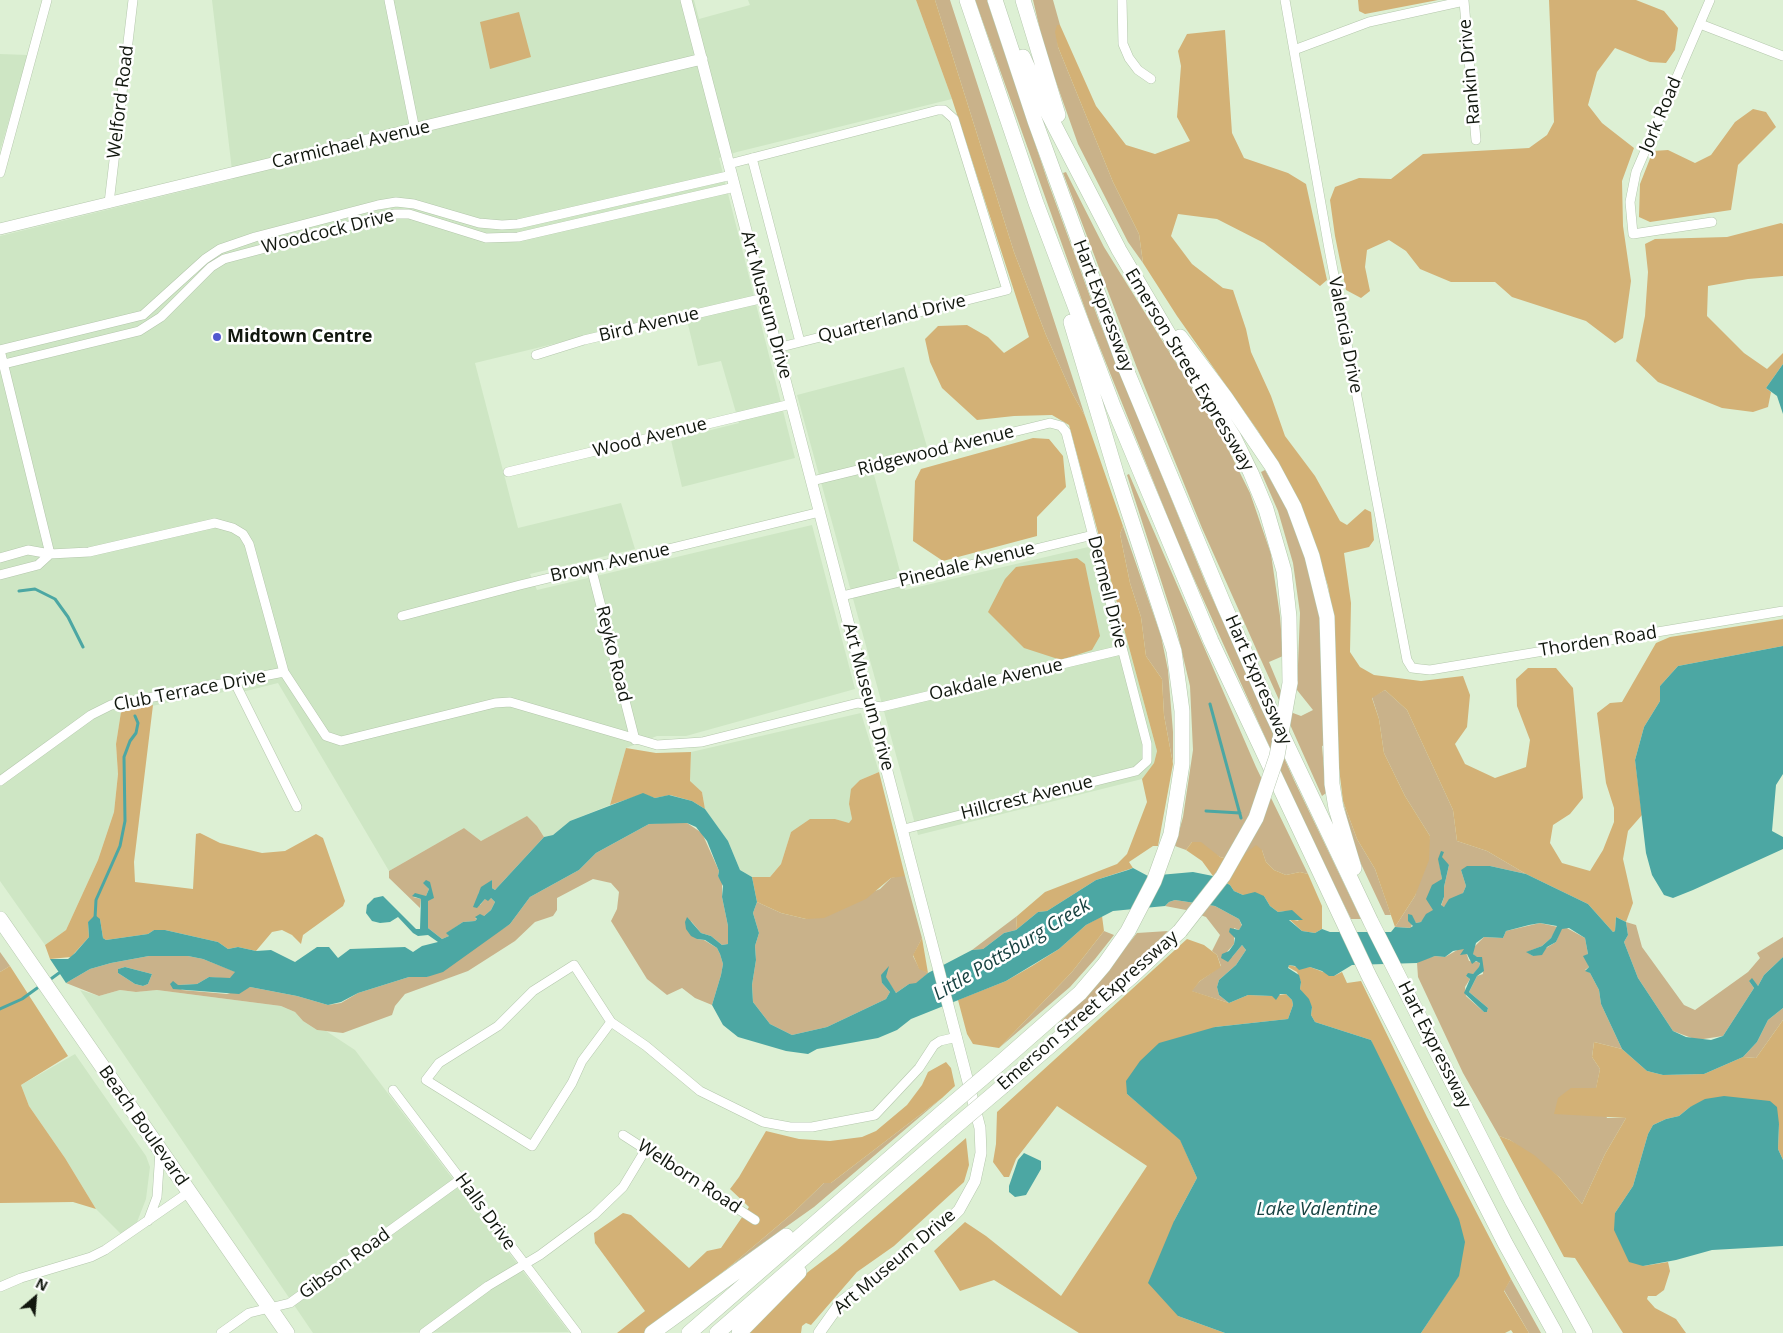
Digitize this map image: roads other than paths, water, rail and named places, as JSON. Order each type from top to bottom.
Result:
[{"type":"highway","name":"Hart Expressway","points":[[967,0],[1036,203],[1131,451],[1211,642],[1368,974],[1505,1243],[1555,1333]]},
{"type":"highway","name":"Hart Expressway","points":[[995,0],[1064,203],[1156,444],[1268,705],[1371,922],[1513,1202],[1585,1333]]},
{"type":"highway","name":"Emerson Street Expressway","points":[[717,1333],[849,1217],[1130,977],[1180,931],[1223,876],[1256,818],[1277,756],[1290,683],[1287,594],[1284,571],[1266,509],[1233,436],[1132,273],[1092,197],[1038,92],[1000,0]]},
{"type":"highway","points":[[1023,0],[1055,107],[1092,197]]},
{"type":"highway","name":"Emerson Street Expressway","points":[[689,1333],[1080,992],[1104,965],[1128,931],[1142,906],[1164,853],[1177,808],[1184,735],[1180,682],[1174,651],[1117,476],[1036,203]]},
{"type":"highway","points":[[1132,273],[1250,433],[1284,487],[1302,527],[1321,585],[1327,617],[1330,760],[1335,800],[1346,844],[1371,922]]},
{"type":"highway","name":"Beach Boulevard","points":[[0,919],[286,1333]]},
{"type":"highway","points":[[652,1333],[773,1244],[837,1202]]},
{"type":"highway","points":[[739,1333],[800,1272],[849,1217]]},
{"type":"street","points":[[0,173],[47,0]]},
{"type":"street","name":"Welford Road","points":[[109,203],[133,0]]},
{"type":"street","points":[[389,0],[415,130]]},
{"type":"street","name":"Art Museum Drive","points":[[686,0],[904,829],[980,1128],[982,1153],[975,1181],[959,1210],[947,1222],[842,1302],[819,1333]]},
{"type":"street","points":[[1122,0],[1123,44],[1133,64],[1150,80]]},
{"type":"street","name":"Valencia Drive","points":[[1285,0],[1329,250],[1405,650],[1407,660],[1412,668]]},
{"type":"street","name":"Jork Road","points":[[1710,0],[1636,172],[1630,202],[1633,234],[1712,222]]},
{"type":"street","name":"Rankin Drive","points":[[1294,50],[1369,22],[1464,1],[1476,140]]},
{"type":"street","points":[[1700,24],[1783,56]]},
{"type":"street","name":"Carmichael Avenue","points":[[0,229],[702,59]]},
{"type":"street","name":"Quarterland Drive","points":[[752,158],[944,110],[954,119],[1007,290],[777,348]]},
{"type":"street","points":[[732,175],[752,158],[800,342]]},
{"type":"street","name":"Woodcock Drive","points":[[0,350],[143,315],[205,259],[220,249],[255,237],[378,205],[396,202],[414,204],[479,222],[502,225],[518,224],[732,175]]},
{"type":"street","name":"Woodcock Drive","points":[[4,364],[139,331],[161,317],[211,268],[224,259],[394,214],[410,214],[486,238],[518,237],[732,175]]},
{"type":"street","name":"Bird Avenue","points":[[536,354],[584,340],[764,298]]},
{"type":"street","points":[[0,350],[50,554]]},
{"type":"street","name":"Wood Avenue","points":[[508,472],[791,404]]},
{"type":"street","name":"Ridgewood Avenue","points":[[812,481],[1050,423],[1060,426]]},
{"type":"street","name":"Dermell Drive","points":[[1060,426],[1066,432],[1093,535],[1121,650],[1147,744],[1147,761]]},
{"type":"street","name":"Brown Avenue","points":[[402,616],[591,567],[820,512]]},
{"type":"street","points":[[0,558],[28,550],[50,554],[89,552],[215,523],[233,528],[243,534],[249,544],[284,672]]},
{"type":"street","name":"Pinedale Avenue","points":[[842,596],[1093,535]]},
{"type":"street","points":[[0,575],[38,565],[50,554]]},
{"type":"street","name":"Reyko Road","points":[[591,567],[635,740]]},
{"type":"street","name":"Thorden Road","points":[[1412,668],[1430,670],[1783,612]]},
{"type":"street","name":"Oakdale Avenue","points":[[284,672],[320,729],[332,740],[341,741],[495,703],[510,702],[657,745],[702,742],[858,703],[881,707],[1121,650]]},
{"type":"street","name":"Club Terrace Drive","points":[[0,781],[101,709],[127,701],[234,683],[284,672]]},
{"type":"street","points":[[234,683],[297,807]]},
{"type":"street","name":"Hillcrest Avenue","points":[[904,829],[1136,772],[1147,761]]},
{"type":"street","points":[[611,1022],[582,1061],[572,1083],[532,1146],[426,1080],[438,1063],[498,1026],[533,991],[574,965],[611,1022],[646,1046],[700,1091],[763,1122],[790,1127],[819,1126],[875,1115],[919,1068],[934,1045],[940,1041],[956,1037]]},
{"type":"street","name":"Halls Drive","points":[[393,1090],[577,1333]]},
{"type":"street","name":"Welborn Road","points":[[623,1135],[755,1220]]},
{"type":"street","points":[[424,1333],[488,1286],[523,1263],[535,1258],[581,1226],[612,1199],[630,1177],[646,1149]]},
{"type":"street","points":[[148,1221],[157,1197],[160,1150]]},
{"type":"street","name":"Gibson Road","points":[[221,1333],[249,1313],[290,1303],[462,1179]]},
{"type":"street","points":[[0,1288],[21,1278],[91,1257],[105,1250],[189,1192]]},
{"type":"water","points":[[1783,364],[1783,414],[1777,396],[1766,388]]},
{"type":"water","points":[[1783,646],[1783,774],[1776,785],[1772,831],[1783,837],[1783,849],[1673,898],[1664,895],[1652,875],[1646,853],[1635,760],[1644,727],[1660,701],[1660,686],[1678,666]]},
{"type":"water","name":"Lake Valentine","points":[[643,793],[655,798],[669,795],[692,801],[705,809],[728,841],[740,870],[752,877],[757,902],[753,913],[759,933],[755,946],[756,960],[752,985],[753,1002],[770,1024],[792,1035],[827,1027],[886,999],[890,992],[882,983],[881,975],[889,966],[886,977],[896,993],[909,984],[916,983],[928,973],[972,950],[983,949],[1004,933],[1016,930],[1038,912],[1047,911],[1096,880],[1133,868],[1148,876],[1193,872],[1213,876],[1243,895],[1255,892],[1264,896],[1270,906],[1278,912],[1292,910],[1303,920],[1289,920],[1302,931],[1315,933],[1322,929],[1330,932],[1391,932],[1395,927],[1410,928],[1413,926],[1408,921],[1408,914],[1412,915],[1416,923],[1421,922],[1426,914],[1433,910],[1426,899],[1432,885],[1442,879],[1438,859],[1441,851],[1444,852],[1442,857],[1449,865],[1441,905],[1444,907],[1449,899],[1463,893],[1466,886],[1461,870],[1467,866],[1490,866],[1526,874],[1588,904],[1613,932],[1615,931],[1616,917],[1626,922],[1628,935],[1624,942],[1638,978],[1673,1031],[1686,1037],[1711,1040],[1723,1036],[1754,988],[1749,981],[1752,978],[1758,986],[1764,975],[1783,957],[1783,1008],[1768,1020],[1757,1042],[1743,1057],[1704,1074],[1663,1075],[1647,1071],[1622,1049],[1601,1004],[1599,990],[1590,973],[1585,971],[1589,967],[1583,956],[1588,954],[1585,938],[1569,928],[1562,929],[1556,942],[1547,947],[1542,955],[1533,956],[1526,952],[1542,946],[1551,938],[1557,926],[1540,923],[1529,925],[1506,931],[1503,938],[1484,937],[1476,943],[1473,954],[1477,957],[1482,957],[1484,971],[1477,976],[1469,992],[1488,1008],[1487,1012],[1484,1012],[1464,993],[1470,979],[1466,976],[1468,973],[1473,974],[1480,963],[1476,961],[1472,964],[1467,954],[1460,955],[1464,949],[1453,951],[1445,957],[1435,956],[1417,963],[1352,965],[1334,976],[1329,976],[1322,971],[1310,967],[1299,970],[1295,966],[1289,965],[1288,968],[1299,975],[1300,989],[1309,999],[1312,1007],[1311,1015],[1315,1022],[1371,1040],[1459,1219],[1465,1242],[1459,1276],[1421,1333],[1225,1333],[1178,1316],[1148,1283],[1174,1221],[1197,1178],[1180,1140],[1127,1094],[1126,1081],[1140,1061],[1159,1043],[1215,1027],[1288,1019],[1293,1005],[1292,1000],[1286,994],[1280,994],[1276,1000],[1272,996],[1248,995],[1229,1003],[1219,995],[1217,987],[1219,980],[1236,965],[1246,950],[1242,945],[1228,962],[1221,958],[1222,954],[1229,951],[1234,944],[1235,938],[1229,932],[1230,928],[1239,930],[1242,925],[1239,919],[1215,906],[1175,900],[1165,906],[1113,911],[1086,925],[1059,949],[1006,981],[911,1019],[897,1030],[878,1038],[817,1049],[808,1054],[786,1051],[738,1037],[723,1025],[712,1005],[723,964],[720,954],[717,948],[705,940],[691,936],[686,929],[685,922],[687,917],[701,933],[711,936],[722,945],[728,944],[728,926],[722,897],[723,886],[707,841],[696,827],[687,823],[649,824],[596,853],[579,870],[530,897],[510,924],[443,972],[427,977],[409,977],[358,993],[341,1002],[328,1005],[297,996],[250,987],[239,994],[173,989],[170,984],[173,981],[178,985],[197,984],[209,977],[230,978],[235,972],[203,959],[188,956],[149,956],[111,963],[90,969],[66,983],[50,959],[68,959],[75,953],[89,937],[88,922],[95,915],[100,919],[103,938],[106,940],[148,934],[154,930],[165,930],[218,942],[228,949],[238,947],[256,951],[271,950],[295,962],[317,947],[329,947],[338,958],[350,949],[405,947],[413,952],[422,946],[438,942],[428,935],[418,936],[413,933],[398,917],[390,922],[380,923],[372,921],[366,913],[367,905],[374,898],[383,896],[416,929],[420,929],[421,899],[412,896],[415,893],[426,896],[429,889],[423,883],[426,880],[430,882],[434,898],[428,901],[428,928],[442,939],[449,936],[446,933],[463,922],[475,921],[477,919],[475,917],[480,914],[484,916],[491,910],[495,902],[491,898],[488,901],[485,899],[477,908],[473,907],[481,887],[492,880],[492,888],[495,890],[544,837],[553,835],[570,821]]},
{"type":"water","points":[[125,967],[152,974],[148,984],[143,986],[135,984],[118,973],[118,969]]},
{"type":"water","points":[[1724,1096],[1770,1101],[1777,1107],[1779,1124],[1778,1149],[1783,1160],[1783,1246],[1712,1250],[1676,1260],[1643,1266],[1629,1262],[1614,1230],[1615,1213],[1633,1186],[1648,1134],[1653,1125],[1679,1116],[1690,1107],[1705,1099]]},
{"type":"water","points":[[1024,1153],[1041,1161],[1041,1169],[1026,1195],[1015,1197],[1009,1192],[1009,1186],[1018,1160]]},
{"type":"waterway","points":[[19,591],[35,589],[55,599],[68,617],[83,647]]},
{"type":"waterway","points":[[1210,704],[1241,818]]},
{"type":"waterway","points":[[95,918],[96,900],[120,846],[125,821],[124,757],[130,741],[136,733],[138,723],[135,716]]},
{"type":"waterway","points":[[1206,811],[1240,813]]},
{"type":"waterway","name":"Little Pottsburg Creek","points":[[48,981],[59,973]]},
{"type":"waterway","name":"Little Pottsburg Creek","points":[[0,1009],[22,999],[40,986]]},
{"type":"place","name":"Midtown Centre","points":[[217,337]]}]
